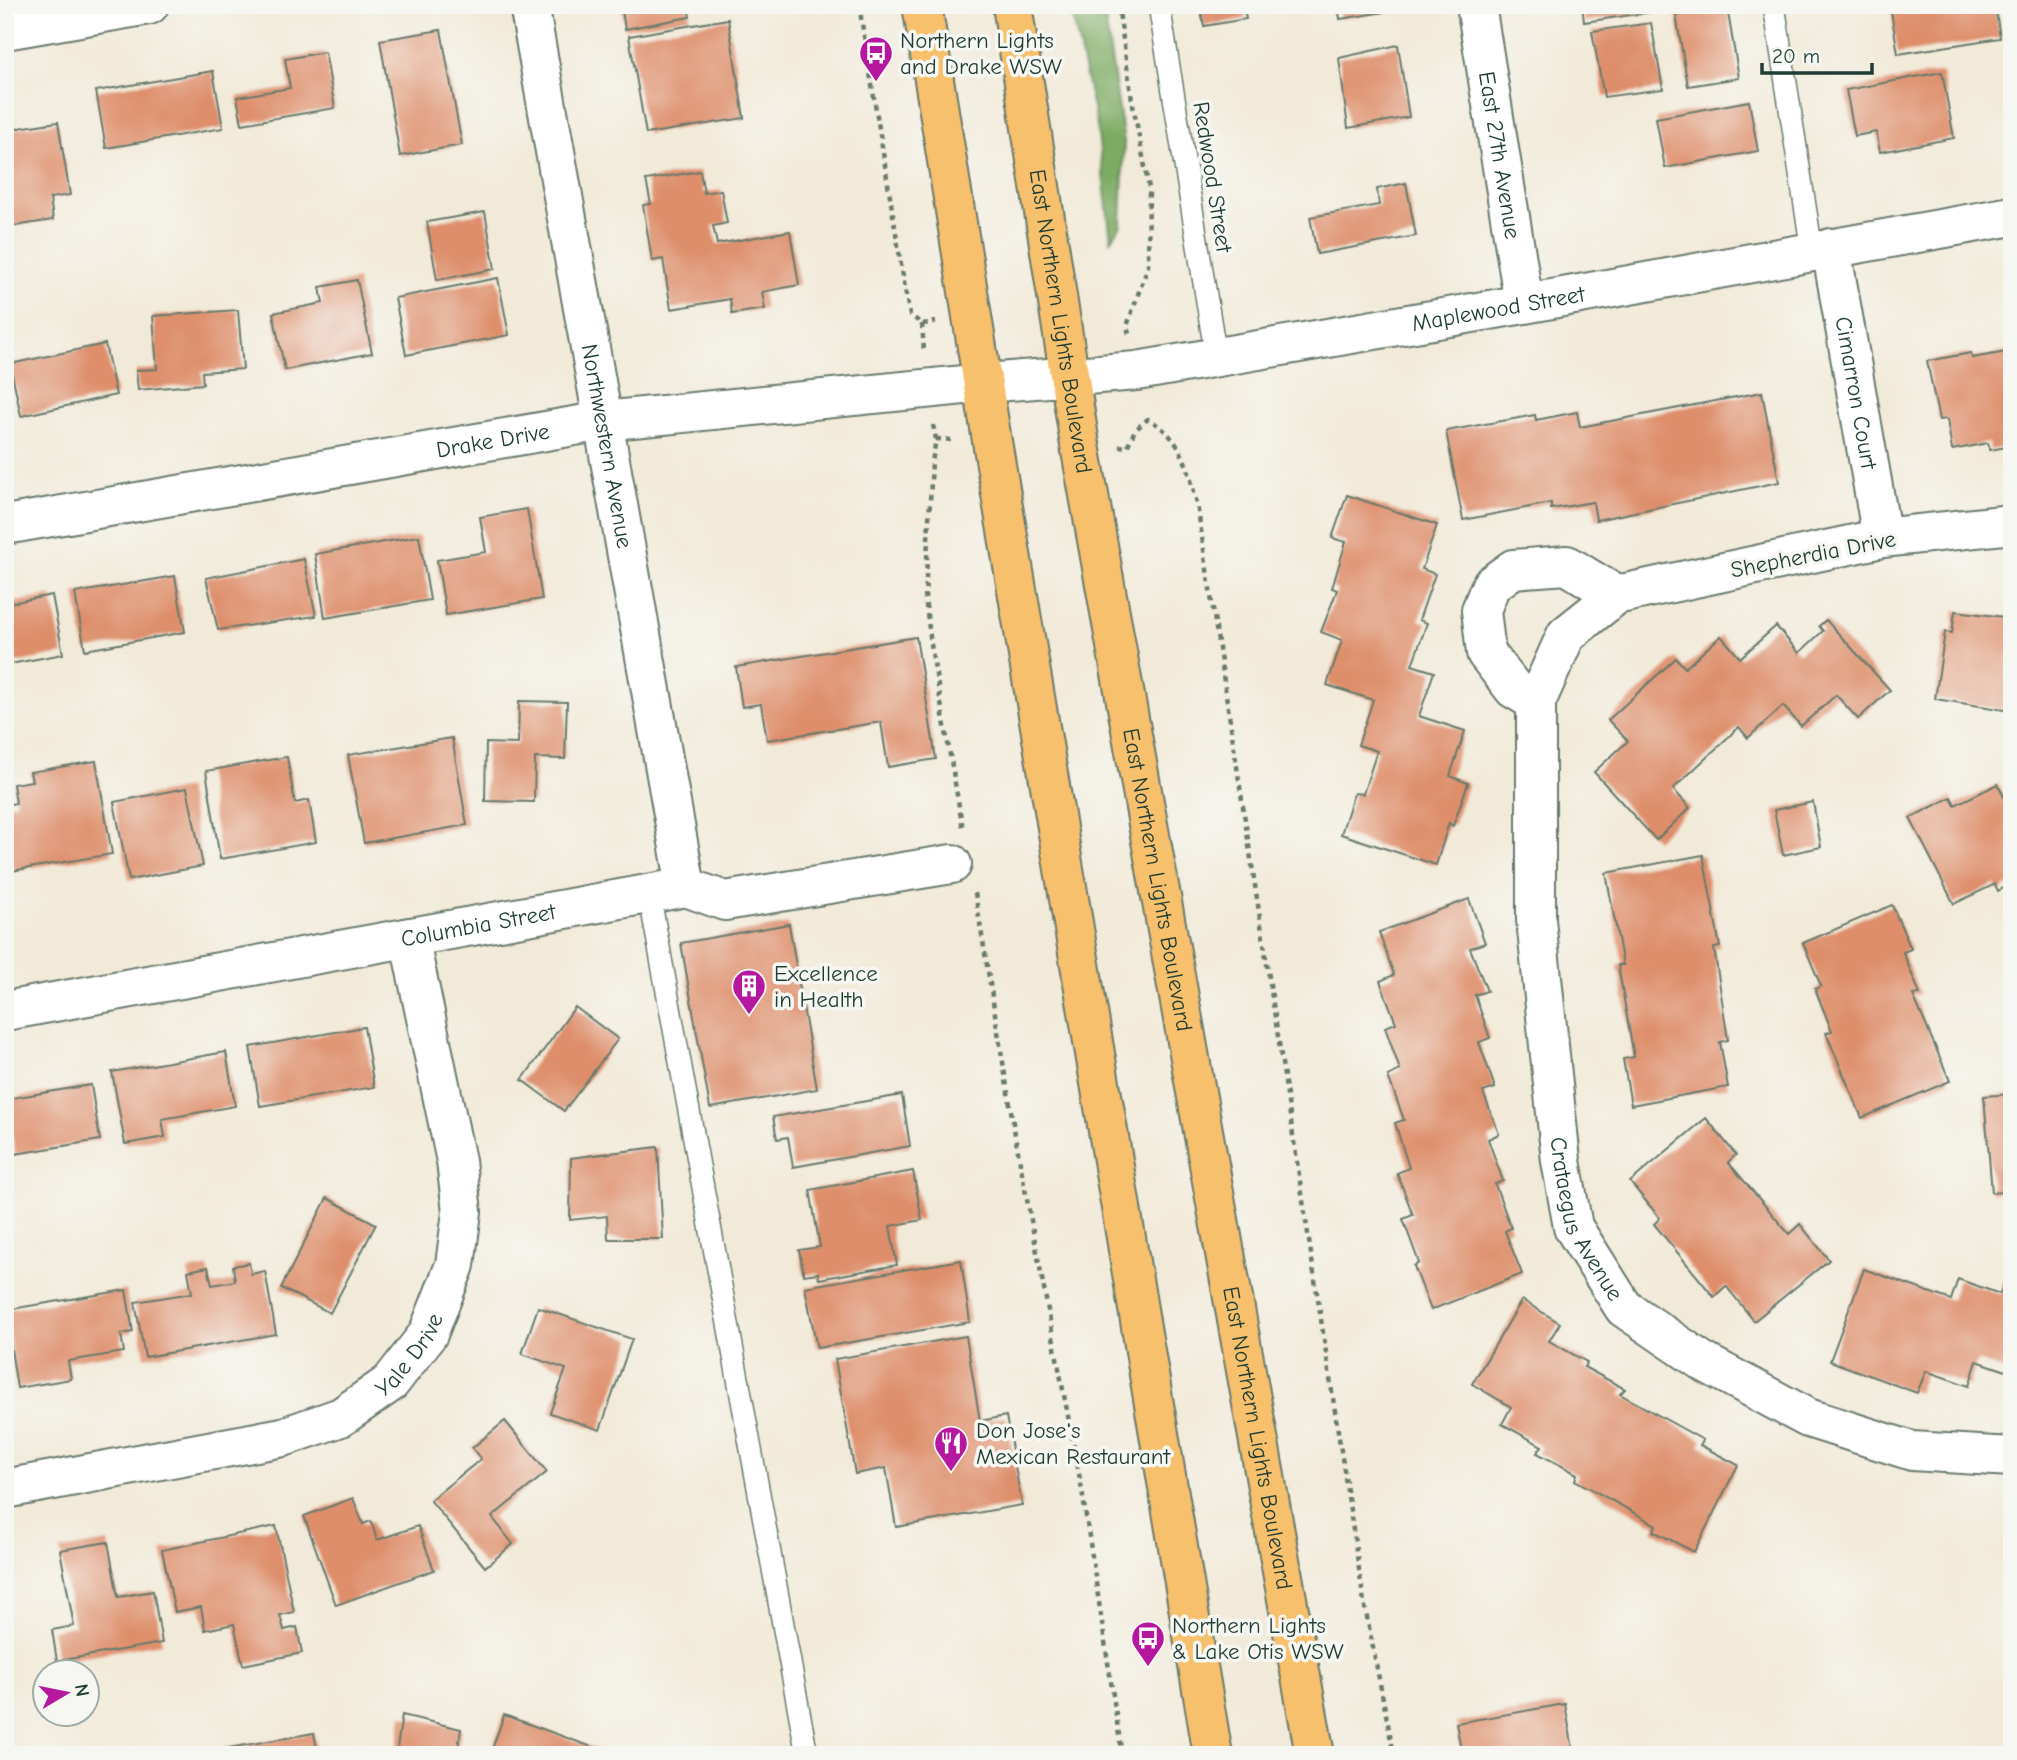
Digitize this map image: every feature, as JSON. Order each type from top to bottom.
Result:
[{"type":"main road","points":[[922,5],[1213,1755]]},
{"type":"main road","name":"East Northern Lights Boulevard","points":[[1012,5],[1080,445],[1315,1755]]},
{"type":"street","points":[[5,30],[149,5]]},
{"type":"street","name":"Northwestern Avenue","points":[[529,5],[686,887]]},
{"type":"street","name":"East 27th Avenue","points":[[1476,5],[1524,304]]},
{"type":"street","name":"Maplewood Street","points":[[984,383],[1137,371],[2012,216]]},
{"type":"street","name":"Cimarron Court","points":[[1821,250],[1882,538]]},
{"type":"street","name":"Drake Drive","points":[[5,525],[603,421],[984,383]]},
{"type":"street","name":"Shepherdia Drive","points":[[1616,595],[1882,538],[2012,524]]},
{"type":"street","points":[[1567,565],[1616,595],[1566,635],[1536,702],[1514,689],[1486,653],[1481,610],[1491,585],[1513,569],[1567,565]]},
{"type":"street","name":"Crataegus Avenue","points":[[1536,702],[1536,920],[1561,1161],[1573,1227],[1623,1308],[1702,1361],[1808,1419],[1912,1451],[2012,1457]]},
{"type":"street","name":"Columbia Street","points":[[5,1011],[686,887],[725,901],[963,860]]},
{"type":"street","name":"Yale Drive","points":[[5,1489],[283,1437],[341,1417],[390,1382],[428,1334],[455,1265],[462,1212],[456,1161],[409,937]]},
{"type":"lane","name":"Redwood Street","points":[[1159,5],[1216,357]]},
{"type":"lane","points":[[1774,5],[1821,250]]},
{"type":"lane","points":[[649,893],[807,1755]]},
{"type":"path","points":[[859,5],[907,301],[910,315],[922,324]]},
{"type":"path","points":[[1118,5],[1149,188],[1148,267],[1127,326]]},
{"type":"path","points":[[1127,447],[1135,430],[1148,419],[1166,429],[1186,461],[1197,504],[1364,1602],[1394,1755]]},
{"type":"path","points":[[936,439],[925,598],[932,652],[963,860],[1082,1490],[1122,1755]]},
{"type":"green space","points":[[1070,5],[1103,5],[1124,142],[1121,225],[1111,240],[1097,126]]},
{"type":"building","points":[[621,5],[688,5],[690,17],[625,29]]},
{"type":"building","points":[[1200,5],[1243,5],[1246,19],[1204,26]]},
{"type":"building","points":[[1338,5],[1396,5],[1397,10],[1340,19]]},
{"type":"building","points":[[1582,5],[1685,5],[1685,7],[1584,22]]},
{"type":"building","points":[[1890,5],[1995,5],[2000,38],[1898,54]]},
{"type":"building","points":[[1727,7],[1739,78],[1688,86],[1676,15]]},
{"type":"building","points":[[728,19],[744,118],[646,134],[629,36]]},
{"type":"building","points":[[1651,23],[1663,89],[1604,97],[1592,31]]},
{"type":"building","points":[[441,30],[462,145],[400,156],[380,40]]},
{"type":"building","points":[[1398,45],[1409,117],[1348,128],[1339,58]]},
{"type":"building","points":[[325,52],[335,108],[242,124],[237,97],[290,88],[285,59]]},
{"type":"building","points":[[213,71],[223,128],[106,148],[96,91]]},
{"type":"building","points":[[1942,72],[1954,138],[1880,152],[1876,132],[1855,136],[1846,90]]},
{"type":"building","points":[[1749,101],[1758,151],[1665,168],[1656,118]]},
{"type":"building","points":[[58,122],[70,195],[50,198],[53,220],[14,226],[11,205],[5,206],[5,130]]},
{"type":"building","points":[[700,171],[704,193],[721,190],[727,223],[713,226],[717,244],[790,231],[799,285],[762,292],[765,309],[732,314],[730,299],[671,309],[663,259],[652,261],[643,205],[651,204],[646,180]]},
{"type":"building","points":[[1406,183],[1416,236],[1317,254],[1310,217],[1379,205],[1377,189]]},
{"type":"building","points":[[485,212],[495,269],[437,280],[427,222]]},
{"type":"building","points":[[498,278],[509,335],[406,355],[395,298]]},
{"type":"building","points":[[357,280],[372,353],[285,370],[273,313],[323,303],[320,287]]},
{"type":"building","points":[[238,310],[243,369],[202,372],[203,384],[138,390],[136,370],[157,369],[153,316]]},
{"type":"building","points":[[105,344],[116,395],[21,416],[10,364]]},
{"type":"building","points":[[2012,351],[2012,446],[1990,450],[1988,443],[1952,450],[1947,419],[1939,420],[1927,361],[1971,353],[1972,358]]},
{"type":"building","points":[[1762,392],[1779,482],[1596,520],[1593,502],[1551,509],[1551,503],[1463,520],[1446,431],[1535,415],[1536,420],[1577,412],[1580,427]]},
{"type":"building","points":[[1347,495],[1437,525],[1422,569],[1435,574],[1419,620],[1427,623],[1412,665],[1434,672],[1419,716],[1465,731],[1450,776],[1468,783],[1453,826],[1449,823],[1436,865],[1341,834],[1354,793],[1363,794],[1377,751],[1358,745],[1373,700],[1327,685],[1342,640],[1321,632],[1337,590],[1332,588],[1346,542],[1332,538]]},
{"type":"building","points":[[527,509],[542,599],[446,615],[437,560],[486,552],[480,517]]},
{"type":"building","points":[[419,536],[430,600],[325,618],[315,554]]},
{"type":"building","points":[[304,559],[316,616],[218,630],[206,578]]},
{"type":"building","points":[[175,576],[185,632],[85,650],[75,593]]},
{"type":"building","points":[[52,595],[63,654],[5,665],[5,604]]},
{"type":"building","points":[[1955,611],[2012,618],[2012,711],[1935,699],[1945,632],[1952,633]]},
{"type":"building","points":[[1826,620],[1890,690],[1858,719],[1836,695],[1801,726],[1783,706],[1748,738],[1739,727],[1673,789],[1690,808],[1656,840],[1594,772],[1628,741],[1608,720],[1676,658],[1685,668],[1721,636],[1740,658],[1776,626],[1799,653],[1823,631],[1819,626]]},
{"type":"building","points":[[916,637],[936,759],[888,767],[881,722],[767,740],[761,704],[742,707],[736,667]]},
{"type":"building","points":[[519,701],[567,702],[565,759],[535,758],[534,802],[485,801],[486,743],[518,744]]},
{"type":"building","points":[[452,738],[467,825],[364,843],[348,755]]},
{"type":"building","points":[[287,757],[295,803],[309,800],[316,842],[220,859],[206,771]]},
{"type":"building","points":[[96,761],[112,854],[5,872],[5,805],[16,803],[13,784],[32,781],[30,772]]},
{"type":"building","points":[[1998,784],[2009,807],[2012,806],[2012,884],[1998,891],[1995,884],[1954,904],[1910,818],[1951,797],[1955,805]]},
{"type":"building","points":[[187,788],[203,866],[129,880],[114,802]]},
{"type":"building","points":[[1813,802],[1821,847],[1783,855],[1774,810]]},
{"type":"building","points":[[1703,855],[1720,947],[1714,948],[1728,1040],[1720,1042],[1728,1087],[1631,1105],[1623,1059],[1634,1057],[1618,965],[1623,965],[1606,873]]},
{"type":"building","points":[[1469,899],[1485,943],[1470,948],[1487,991],[1475,995],[1490,1038],[1479,1042],[1495,1088],[1483,1092],[1499,1134],[1488,1139],[1503,1181],[1495,1184],[1511,1228],[1505,1231],[1522,1274],[1431,1310],[1414,1266],[1419,1263],[1403,1219],[1413,1215],[1397,1173],[1409,1168],[1395,1123],[1404,1120],[1388,1076],[1400,1070],[1385,1027],[1396,1023],[1380,981],[1394,975],[1379,932]]},
{"type":"building","points":[[1892,905],[1911,949],[1903,952],[1920,994],[1913,995],[1950,1081],[1862,1118],[1826,1033],[1832,1031],[1815,989],[1821,986],[1803,943]]},
{"type":"building","name":"Excellence in Health","points":[[789,924],[817,1089],[710,1108],[681,943]]},
{"type":"building","points":[[575,1007],[618,1039],[564,1111],[522,1080]]},
{"type":"building","points":[[364,1027],[374,1087],[260,1106],[250,1047]]},
{"type":"building","points":[[226,1052],[235,1106],[162,1119],[165,1137],[125,1144],[112,1072]]},
{"type":"building","points":[[91,1085],[100,1140],[15,1154],[6,1099]]},
{"type":"building","points":[[2012,1094],[2012,1191],[1992,1193],[1984,1096]]},
{"type":"building","points":[[902,1095],[910,1146],[793,1167],[788,1137],[777,1139],[773,1117]]},
{"type":"building","points":[[1706,1118],[1736,1155],[1728,1162],[1789,1234],[1800,1224],[1829,1260],[1754,1321],[1726,1286],[1714,1297],[1654,1224],[1660,1218],[1630,1182]]},
{"type":"building","points":[[658,1147],[663,1239],[608,1239],[607,1216],[570,1220],[571,1158]]},
{"type":"building","points":[[913,1171],[922,1220],[890,1226],[897,1265],[819,1279],[818,1273],[804,1275],[799,1250],[820,1247],[810,1190]]},
{"type":"building","points":[[327,1198],[376,1224],[330,1313],[281,1288]]},
{"type":"building","points":[[961,1260],[970,1322],[817,1348],[805,1287]]},
{"type":"building","points":[[249,1263],[251,1274],[265,1271],[276,1334],[145,1357],[135,1302],[192,1293],[188,1271],[208,1267],[212,1285],[235,1281],[233,1266]]},
{"type":"building","points":[[1864,1269],[1951,1300],[1958,1279],[2000,1294],[2009,1269],[2012,1270],[2012,1373],[1977,1361],[1969,1386],[1926,1371],[1917,1393],[1830,1361]]},
{"type":"building","points":[[126,1290],[133,1332],[121,1334],[124,1352],[68,1361],[71,1379],[17,1388],[5,1310]]},
{"type":"building","points":[[1522,1300],[1560,1323],[1549,1341],[1587,1362],[1584,1367],[1625,1389],[1620,1394],[1703,1440],[1700,1445],[1738,1465],[1694,1552],[1653,1531],[1656,1525],[1575,1480],[1577,1474],[1537,1453],[1542,1446],[1502,1424],[1511,1407],[1472,1384]]},
{"type":"building","points":[[538,1307],[632,1339],[600,1430],[550,1413],[566,1369],[522,1354]]},
{"type":"building","points":[[966,1336],[980,1421],[1006,1416],[1022,1505],[896,1527],[886,1468],[855,1474],[835,1359]]},
{"type":"building","points":[[505,1421],[547,1472],[492,1517],[513,1544],[485,1567],[430,1500],[481,1459],[472,1448]]},
{"type":"building","points":[[353,1498],[363,1524],[371,1521],[377,1540],[418,1526],[434,1570],[336,1605],[304,1516]]},
{"type":"building","points":[[276,1526],[294,1612],[280,1615],[284,1630],[297,1627],[302,1653],[243,1665],[234,1624],[205,1630],[201,1607],[175,1612],[162,1550]]},
{"type":"building","points":[[108,1542],[118,1597],[153,1591],[162,1643],[74,1658],[57,1658],[52,1630],[74,1626],[60,1550]]},
{"type":"building","points":[[1565,1704],[1574,1755],[1462,1755],[1456,1723]]},
{"type":"building","points":[[402,1715],[461,1729],[457,1755],[396,1755]]},
{"type":"building","points":[[504,1715],[606,1752],[605,1755],[490,1755]]},
{"type":"building","points":[[314,1733],[318,1755],[213,1755],[212,1751]]},
{"type":"place","name":"Northern Lights and Drake WSW","points":[[876,83]]},
{"type":"place","name":"Excellence in Health","points":[[749,1016]]},
{"type":"place","name":"Don Jose's Mexican Restaurant","points":[[951,1473]]},
{"type":"place","name":"Northern Lights & Lake Otis WSW","points":[[1148,1668]]}]
